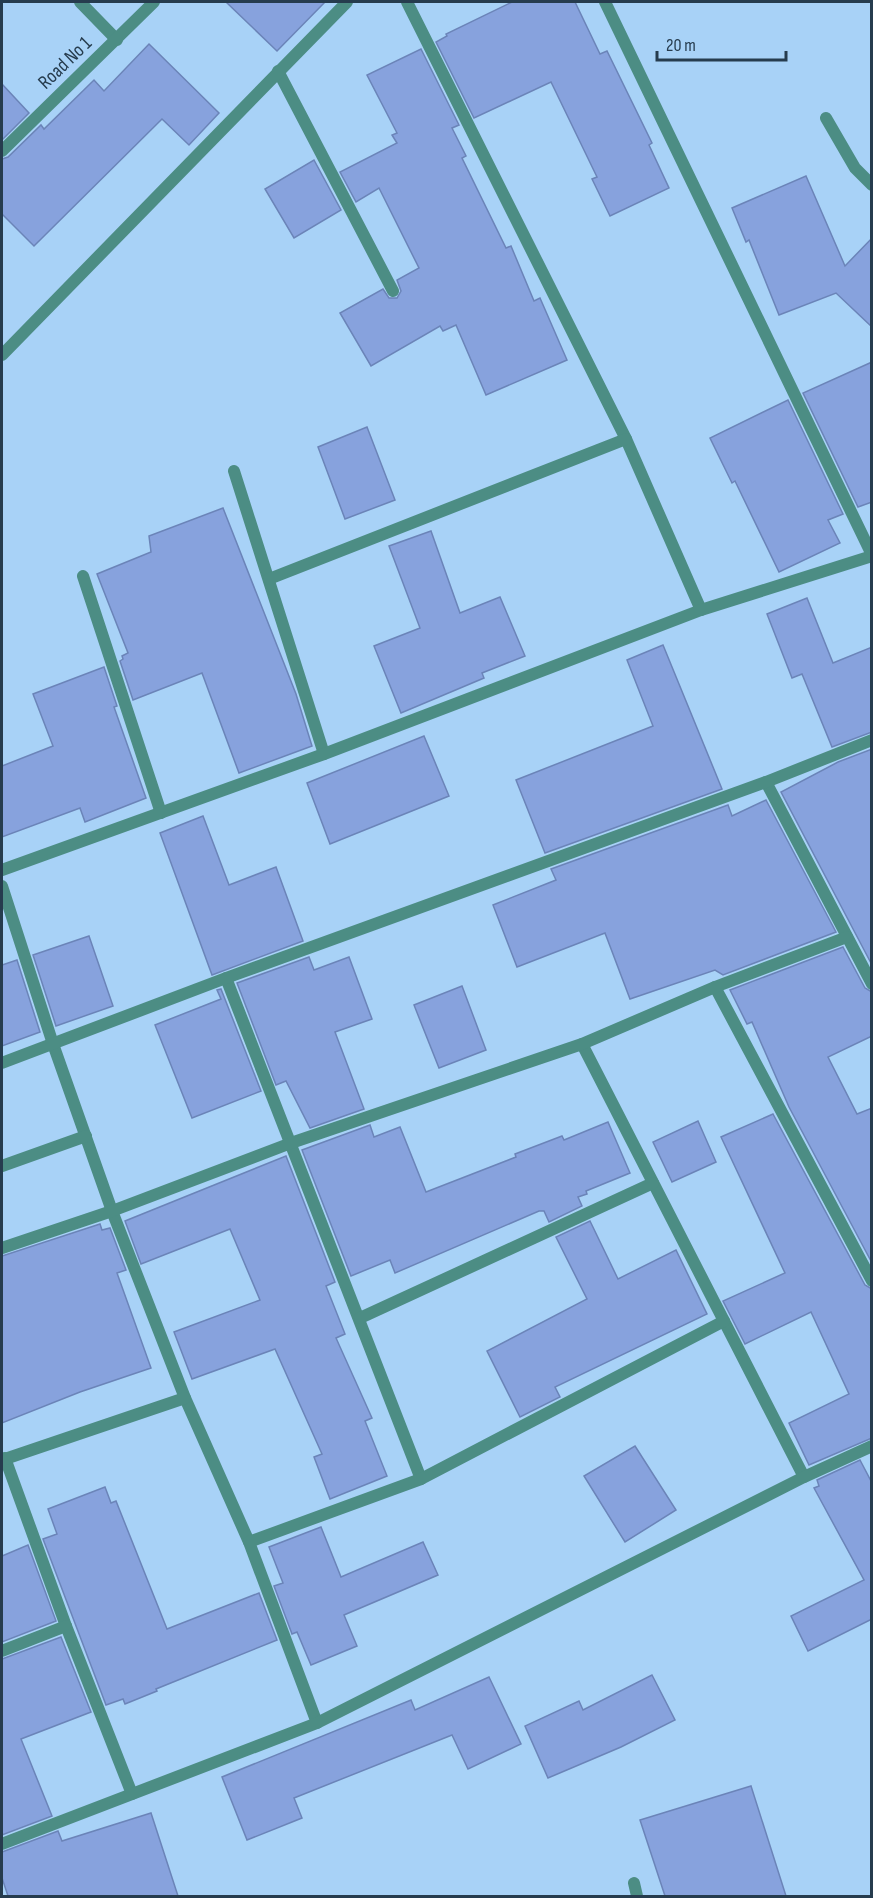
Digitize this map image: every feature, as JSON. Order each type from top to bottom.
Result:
[{"type":"street","points":[[80,2],[117,40]]},
{"type":"street","name":"Road No 1","points":[[2,151],[154,2]]},
{"type":"street","points":[[2,355],[347,2]]},
{"type":"street","points":[[407,2],[626,439],[701,610]]},
{"type":"street","points":[[2,870],[324,754],[701,610],[872,555],[605,2]]},
{"type":"street","points":[[278,71],[393,291]]},
{"type":"street","points":[[826,118],[855,168],[872,185]]},
{"type":"street","points":[[269,579],[626,439]]},
{"type":"street","points":[[234,471],[324,754]]},
{"type":"street","points":[[83,576],[161,813]]},
{"type":"street","points":[[2,1063],[226,978],[766,782],[872,740]]},
{"type":"street","points":[[766,782],[872,984]]},
{"type":"street","points":[[2,886],[53,1044],[112,1210],[185,1398],[249,1542],[317,1723]]},
{"type":"street","points":[[2,1248],[112,1210],[291,1143],[582,1044],[715,987],[847,937]]},
{"type":"street","points":[[226,978],[422,1479]]},
{"type":"street","points":[[715,987],[872,1281]]},
{"type":"street","points":[[582,1044],[804,1477]]},
{"type":"street","points":[[2,1167],[86,1136]]},
{"type":"street","points":[[360,1318],[653,1183]]},
{"type":"street","points":[[249,1542],[422,1479],[724,1321]]},
{"type":"street","points":[[132,1794],[3,1459],[185,1398]]},
{"type":"street","points":[[2,1844],[317,1723],[804,1477],[872,1446]]},
{"type":"street","points":[[2,1651],[66,1626]]},
{"type":"street","points":[[634,1883],[637,1896]]},
{"type":"building","points":[[226,2],[325,2],[277,51]]},
{"type":"building","points":[[512,2],[575,2],[600,54],[607,51],[652,143],[649,145],[669,188],[610,216],[592,179],[597,177],[551,82],[474,118],[436,42],[447,36],[446,34]]},
{"type":"building","points":[[149,44],[219,113],[189,145],[162,119],[34,246],[2,214],[2,159],[8,157],[41,125],[44,129],[94,80],[104,91]]},
{"type":"building","points":[[421,49],[459,125],[452,128],[466,156],[462,158],[506,248],[511,246],[534,301],[540,298],[567,360],[486,395],[456,325],[443,331],[440,326],[371,366],[340,313],[383,289],[389,298],[397,298],[401,291],[397,280],[419,268],[379,188],[356,202],[340,172],[397,143],[392,135],[397,133],[367,75]]},
{"type":"building","points":[[2,84],[29,113],[2,140]]},
{"type":"building","points":[[314,160],[341,210],[294,238],[265,189]]},
{"type":"building","points":[[806,176],[845,266],[872,238],[872,327],[836,293],[779,315],[749,240],[746,242],[732,208]]},
{"type":"building","points":[[872,362],[872,502],[858,507],[803,393]]},
{"type":"building","points":[[788,400],[843,514],[828,520],[840,543],[779,572],[735,481],[732,483],[710,438]]},
{"type":"building","points":[[367,427],[395,500],[345,519],[318,447]]},
{"type":"building","points":[[223,508],[296,694],[312,746],[239,773],[202,673],[133,700],[120,661],[123,659],[122,656],[128,653],[97,574],[151,552],[149,536]]},
{"type":"building","points":[[431,531],[460,613],[500,597],[525,656],[482,673],[484,678],[401,713],[374,646],[420,628],[389,546]]},
{"type":"building","points":[[807,598],[833,663],[872,647],[872,732],[832,747],[802,674],[792,678],[767,614]]},
{"type":"building","points":[[663,645],[722,789],[545,853],[516,780],[653,726],[627,660]]},
{"type":"building","points":[[104,667],[117,706],[114,707],[146,798],[85,822],[80,808],[2,837],[2,766],[53,746],[33,694]]},
{"type":"building","points":[[424,736],[449,796],[330,844],[307,783]]},
{"type":"building","points":[[872,749],[872,965],[781,792],[838,762]]},
{"type":"building","points":[[766,800],[836,932],[723,975],[715,970],[630,999],[605,933],[517,967],[493,905],[556,880],[551,869],[728,805],[732,816]]},
{"type":"building","points":[[203,816],[229,885],[276,867],[303,941],[212,975],[160,833]]},
{"type":"building","points":[[89,936],[113,1006],[56,1026],[33,955]]},
{"type":"building","points":[[843,947],[865,988],[872,992],[872,1036],[828,1057],[857,1114],[872,1108],[872,1263],[789,1107],[752,1022],[747,1024],[730,990]]},
{"type":"building","points":[[309,957],[314,970],[349,957],[372,1019],[335,1032],[364,1109],[310,1128],[286,1081],[276,1085],[237,983]]},
{"type":"building","points":[[17,960],[40,1032],[2,1046],[2,965]]},
{"type":"building","points":[[462,986],[486,1050],[439,1068],[414,1005]]},
{"type":"building","points":[[221,989],[261,1091],[192,1118],[155,1025],[221,999],[217,990]]},
{"type":"building","points":[[773,1114],[865,1285],[872,1289],[872,1438],[809,1465],[789,1423],[849,1394],[811,1312],[745,1344],[723,1301],[785,1273],[721,1137]]},
{"type":"building","points":[[698,1121],[716,1162],[672,1182],[653,1142]]},
{"type":"building","points":[[608,1122],[630,1173],[586,1191],[587,1194],[578,1197],[582,1206],[549,1222],[544,1211],[539,1211],[395,1273],[390,1260],[351,1276],[302,1150],[370,1125],[374,1137],[400,1127],[426,1192],[516,1157],[515,1154],[562,1136],[564,1140]]},
{"type":"building","points":[[286,1156],[335,1282],[326,1286],[345,1334],[336,1338],[372,1418],[365,1421],[387,1476],[330,1499],[314,1457],[322,1454],[275,1349],[192,1379],[174,1332],[260,1300],[230,1229],[141,1264],[125,1221]]},
{"type":"building","points":[[590,1221],[618,1279],[676,1250],[707,1314],[555,1387],[560,1397],[520,1417],[487,1351],[587,1299],[556,1237]]},
{"type":"building","points":[[100,1224],[102,1230],[110,1228],[126,1270],[117,1273],[151,1368],[80,1392],[2,1423],[2,1256]]},
{"type":"building","points":[[635,1446],[676,1510],[625,1542],[584,1476]]},
{"type":"building","points":[[860,1460],[872,1483],[872,1619],[808,1651],[791,1616],[864,1580],[814,1488],[819,1486],[817,1480]]},
{"type":"building","points":[[105,1487],[111,1503],[116,1501],[167,1629],[259,1593],[277,1640],[125,1704],[123,1699],[106,1705],[43,1539],[57,1534],[48,1509]]},
{"type":"building","points":[[321,1527],[341,1577],[423,1542],[438,1575],[344,1615],[357,1646],[311,1665],[297,1632],[292,1634],[274,1586],[283,1583],[269,1547]]},
{"type":"building","points":[[28,1545],[56,1621],[2,1642],[2,1556]]},
{"type":"building","points":[[61,1637],[91,1712],[21,1739],[52,1816],[2,1835],[2,1659]]},
{"type":"building","points":[[652,1675],[675,1720],[621,1747],[548,1778],[525,1726],[579,1701],[583,1710]]},
{"type":"building","points":[[489,1677],[521,1744],[468,1769],[452,1735],[294,1798],[302,1818],[247,1840],[222,1777],[411,1700],[415,1710]]},
{"type":"building","points":[[751,1786],[786,1896],[665,1896],[640,1820]]},
{"type":"building","points":[[151,1813],[178,1896],[8,1896],[2,1878],[2,1852],[58,1831],[62,1841]]}]
